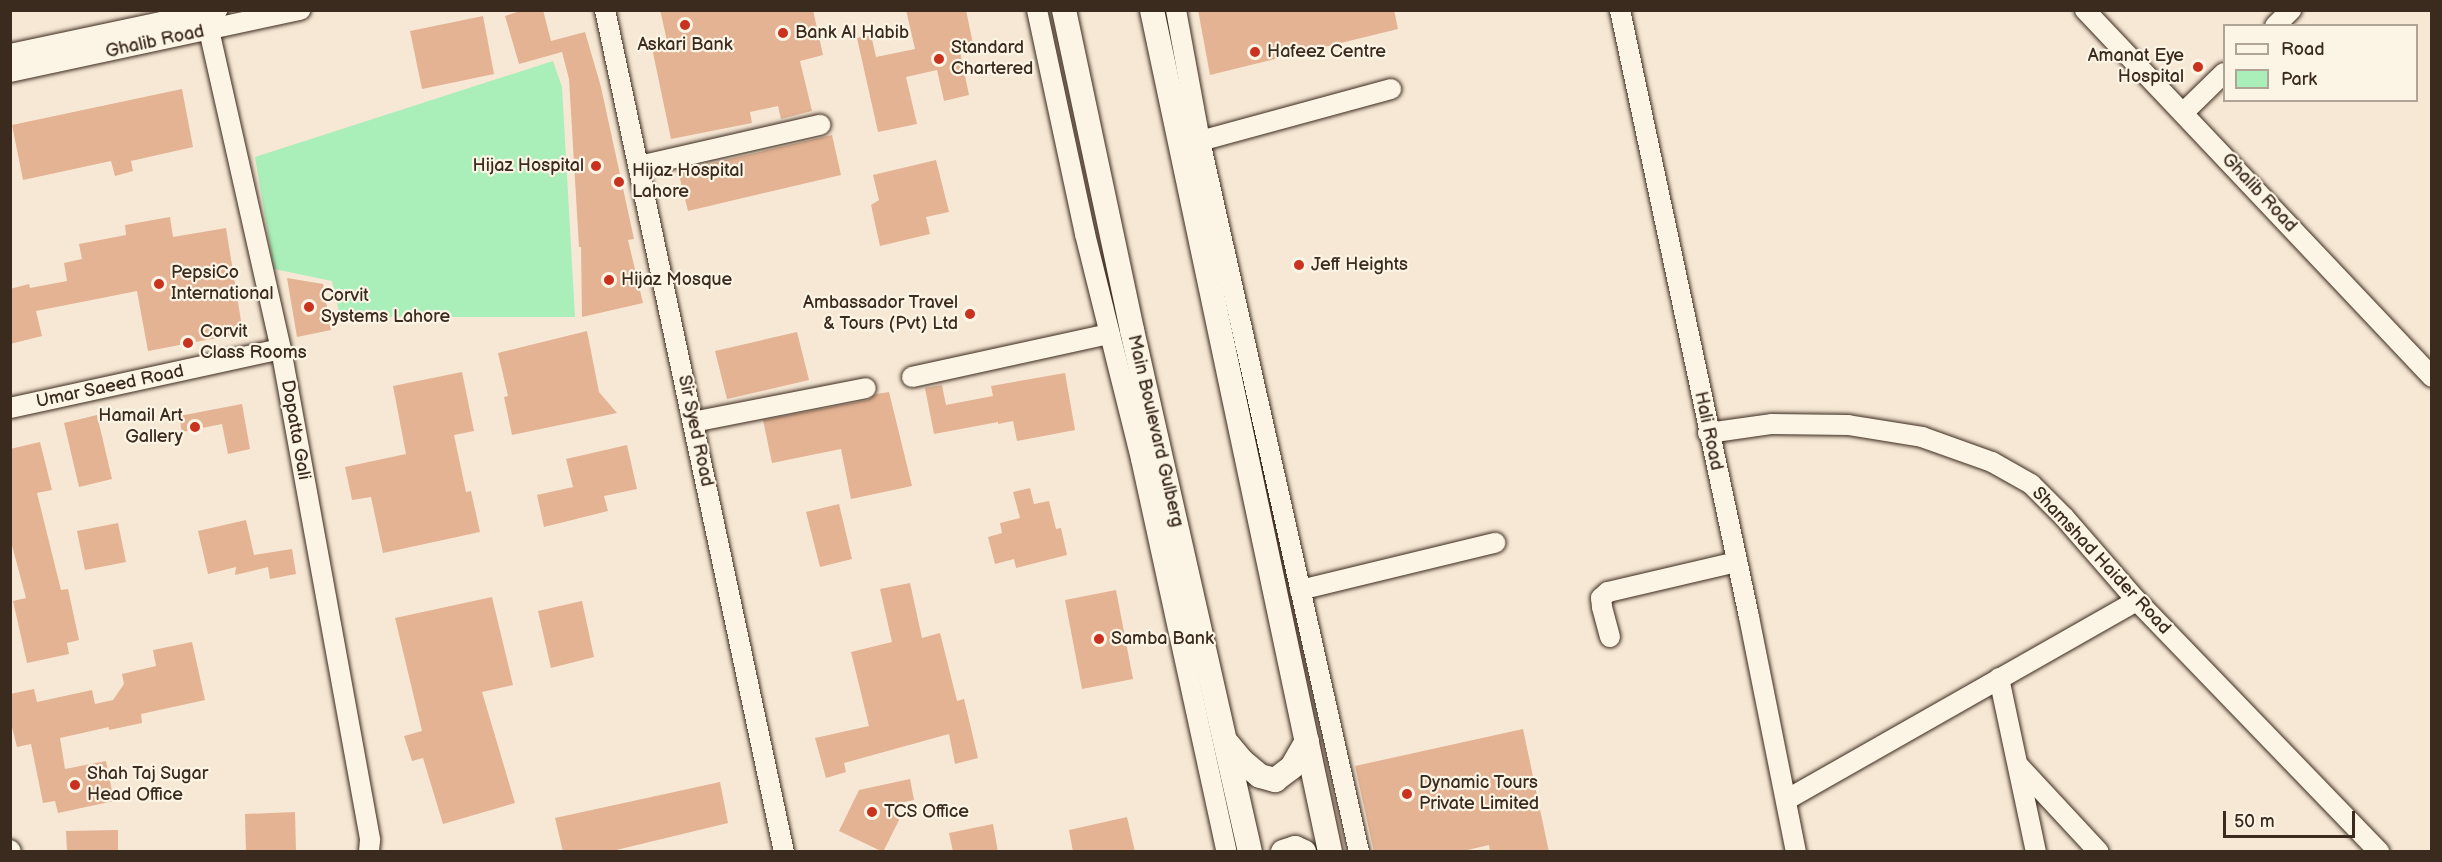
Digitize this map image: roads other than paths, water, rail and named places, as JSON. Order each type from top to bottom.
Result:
[{"type":"main road","name":"Main Boulevard Gulberg","points":[[1064,10],[1132,330],[1250,852]]},
{"type":"main road","points":[[1152,10],[1330,852]]},
{"type":"main road","points":[[1224,739],[1242,761],[1260,776],[1275,780],[1293,767],[1307,741]]},
{"type":"main road","points":[[1283,852],[1295,848],[1304,852]]},
{"type":"street","name":"Ghalib Road","points":[[10,54],[211,16],[300,10]]},
{"type":"street","name":"Sir Syed Road","points":[[605,10],[784,852]]},
{"type":"street","points":[[1037,10],[1109,334],[1144,470],[1227,852]]},
{"type":"street","points":[[1176,10],[1200,141],[1359,852]]},
{"type":"street","name":"Hali Road","points":[[1620,10],[1796,852]]},
{"type":"street","name":"Ghalib Road","points":[[2085,10],[2432,376]]},
{"type":"street","points":[[2277,24],[2291,10]]},
{"type":"street","name":"Ghalib Road","points":[[10,72],[211,16]]},
{"type":"street","name":"Dopatta Gali","points":[[211,16],[280,349],[371,848]]},
{"type":"street","points":[[2184,112],[2223,74]]},
{"type":"street","points":[[1200,141],[1391,89]]},
{"type":"street","points":[[639,166],[820,125]]},
{"type":"street","points":[[912,377],[1109,334]]},
{"type":"street","name":"Umar Saeed Road","points":[[10,408],[280,349]]},
{"type":"street","points":[[693,422],[866,388]]},
{"type":"street","name":"Shamshad Haider Road","points":[[1708,433],[1772,424],[1848,425],[1922,437],[1992,462],[2031,484],[2064,517],[2137,601],[2379,852]]},
{"type":"street","points":[[1300,590],[1495,543]]},
{"type":"street","points":[[1610,637],[1601,598],[1608,592],[1737,562]]},
{"type":"street","points":[[1786,800],[2137,601]]},
{"type":"street","points":[[2000,678],[2036,852]]},
{"type":"street","points":[[2018,765],[2099,852]]},
{"type":"place","name":"Askari Bank","points":[[685,25]]},
{"type":"place","name":"Bank Al Habib","points":[[783,33]]},
{"type":"place","name":"Hafeez Centre","points":[[1255,52]]},
{"type":"place","name":"Standard Chartered","points":[[939,59]]},
{"type":"place","name":"Amanat Eye Hospital","points":[[2198,67]]},
{"type":"place","name":"Hijaz Hospital","points":[[596,166]]},
{"type":"place","name":"Hijaz Hospital Lahore","points":[[619,182]]},
{"type":"place","name":"Jeff Heights","points":[[1299,265]]},
{"type":"place","name":"Hijaz Mosque","points":[[609,280]]},
{"type":"place","name":"PepsiCo International","points":[[159,284]]},
{"type":"place","name":"Corvit Systems Lahore","points":[[309,307]]},
{"type":"place","name":"Ambassador Travel & Tours (Pvt) Ltd","points":[[970,314]]},
{"type":"place","name":"Corvit Class Rooms","points":[[188,343]]},
{"type":"place","name":"Hamail Art Gallery","points":[[195,427]]},
{"type":"place","name":"Samba Bank","points":[[1099,639]]},
{"type":"place","name":"Shah Taj Sugar Head Office","points":[[75,785]]},
{"type":"place","name":"Dynamic Tours Private Limited","points":[[1407,794]]},
{"type":"place","name":"TCS Office","points":[[872,812]]}]
